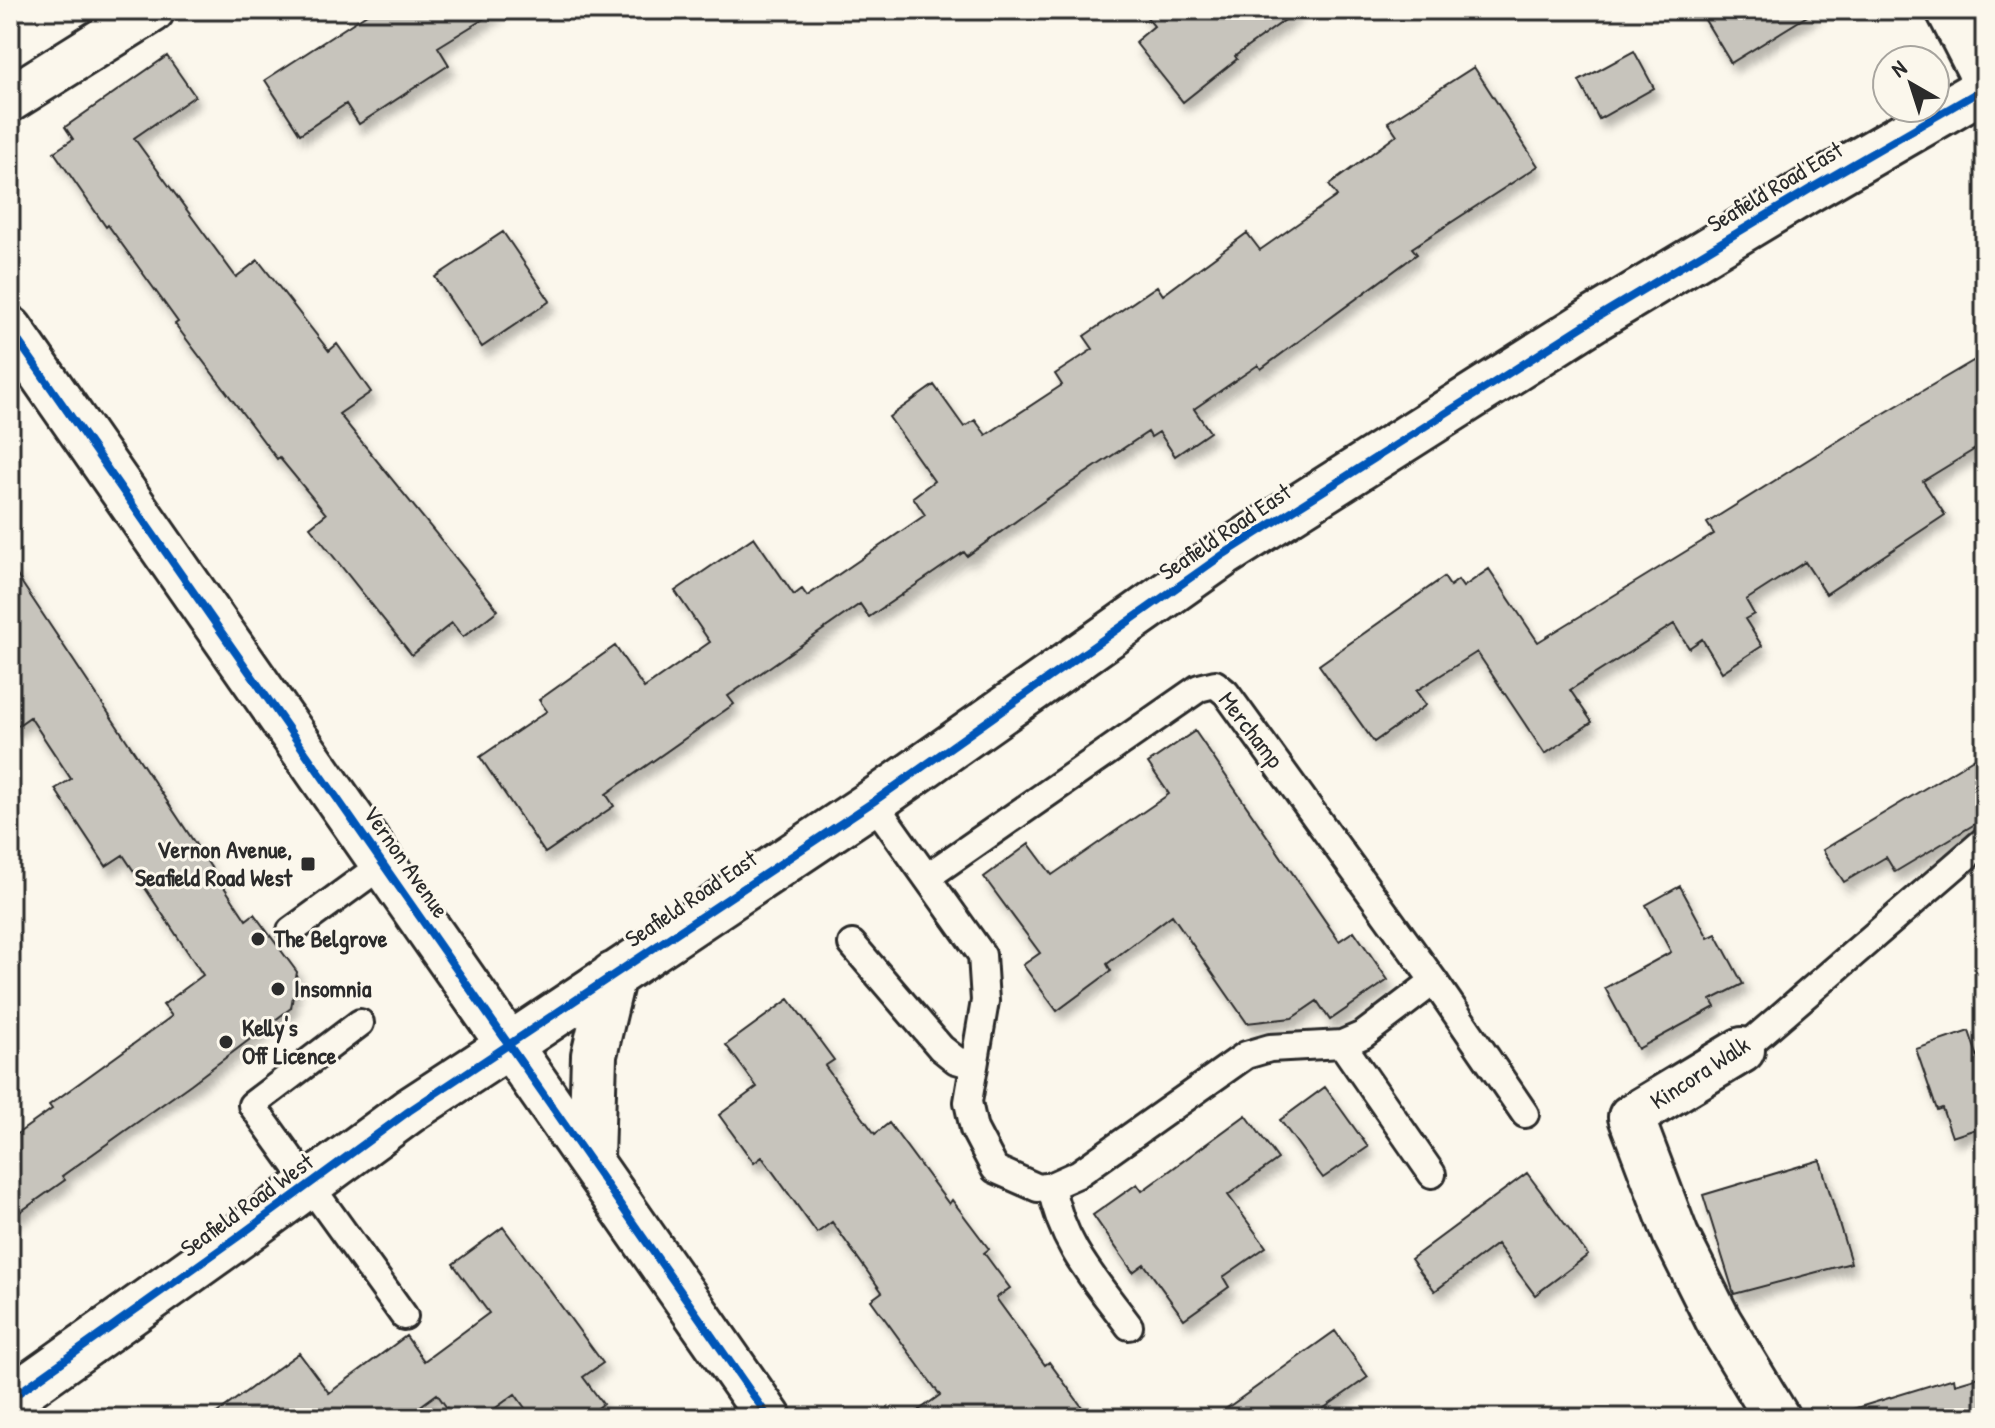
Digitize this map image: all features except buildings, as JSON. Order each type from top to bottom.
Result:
[{"type":"street","points":[[10,99],[152,10]]},
{"type":"street","points":[[1949,10],[1985,80]]},
{"type":"street","name":"Seafield Road East","points":[[510,1045],[873,802],[1224,554],[1594,319],[1985,88]]},
{"type":"street","name":"Vernon Avenue","points":[[10,329],[769,1418]]},
{"type":"street","points":[[591,1159],[594,1055],[613,975]]},
{"type":"street","name":"Seafield Road West","points":[[10,1399],[409,1111],[510,1045]]},
{"type":"street","name":"Kincora Walk","points":[[1742,1050],[1631,1117],[1676,1236],[1719,1322],[1777,1418]]},
{"type":"lane","name":"Merchamp","points":[[927,877],[1199,688],[1215,684],[1226,693],[1309,805],[1525,1114]]},
{"type":"lane","points":[[873,802],[982,955],[985,1001],[968,1102],[974,1129],[995,1169],[1038,1188],[1051,1186],[1078,1174],[1246,1055],[1270,1048],[1342,1044],[1363,1035],[1434,981]]},
{"type":"lane","name":"Kincora Walk","points":[[1742,1050],[1985,840]]},
{"type":"lane","points":[[291,931],[383,864]]},
{"type":"lane","points":[[852,944],[941,1048],[956,1060],[973,1065]]},
{"type":"lane","points":[[360,1023],[252,1105],[404,1316]]},
{"type":"lane","points":[[1342,1044],[1432,1174]]},
{"type":"lane","points":[[1051,1186],[1055,1209],[1071,1248],[1129,1326]]},
{"type":"cycle path","points":[[10,1399],[409,1111],[873,802],[1224,554],[1594,319],[1985,88]]},
{"type":"cycle path","points":[[10,329],[769,1418]]},
{"type":"place","name":"Vernon Avenue, Seafield Road West","points":[[308,864]]},
{"type":"place","name":"The Belgrove","points":[[258,939]]},
{"type":"place","name":"Insomnia","points":[[278,989]]},
{"type":"place","name":"Kelly's Off Licence","points":[[226,1042]]}]
